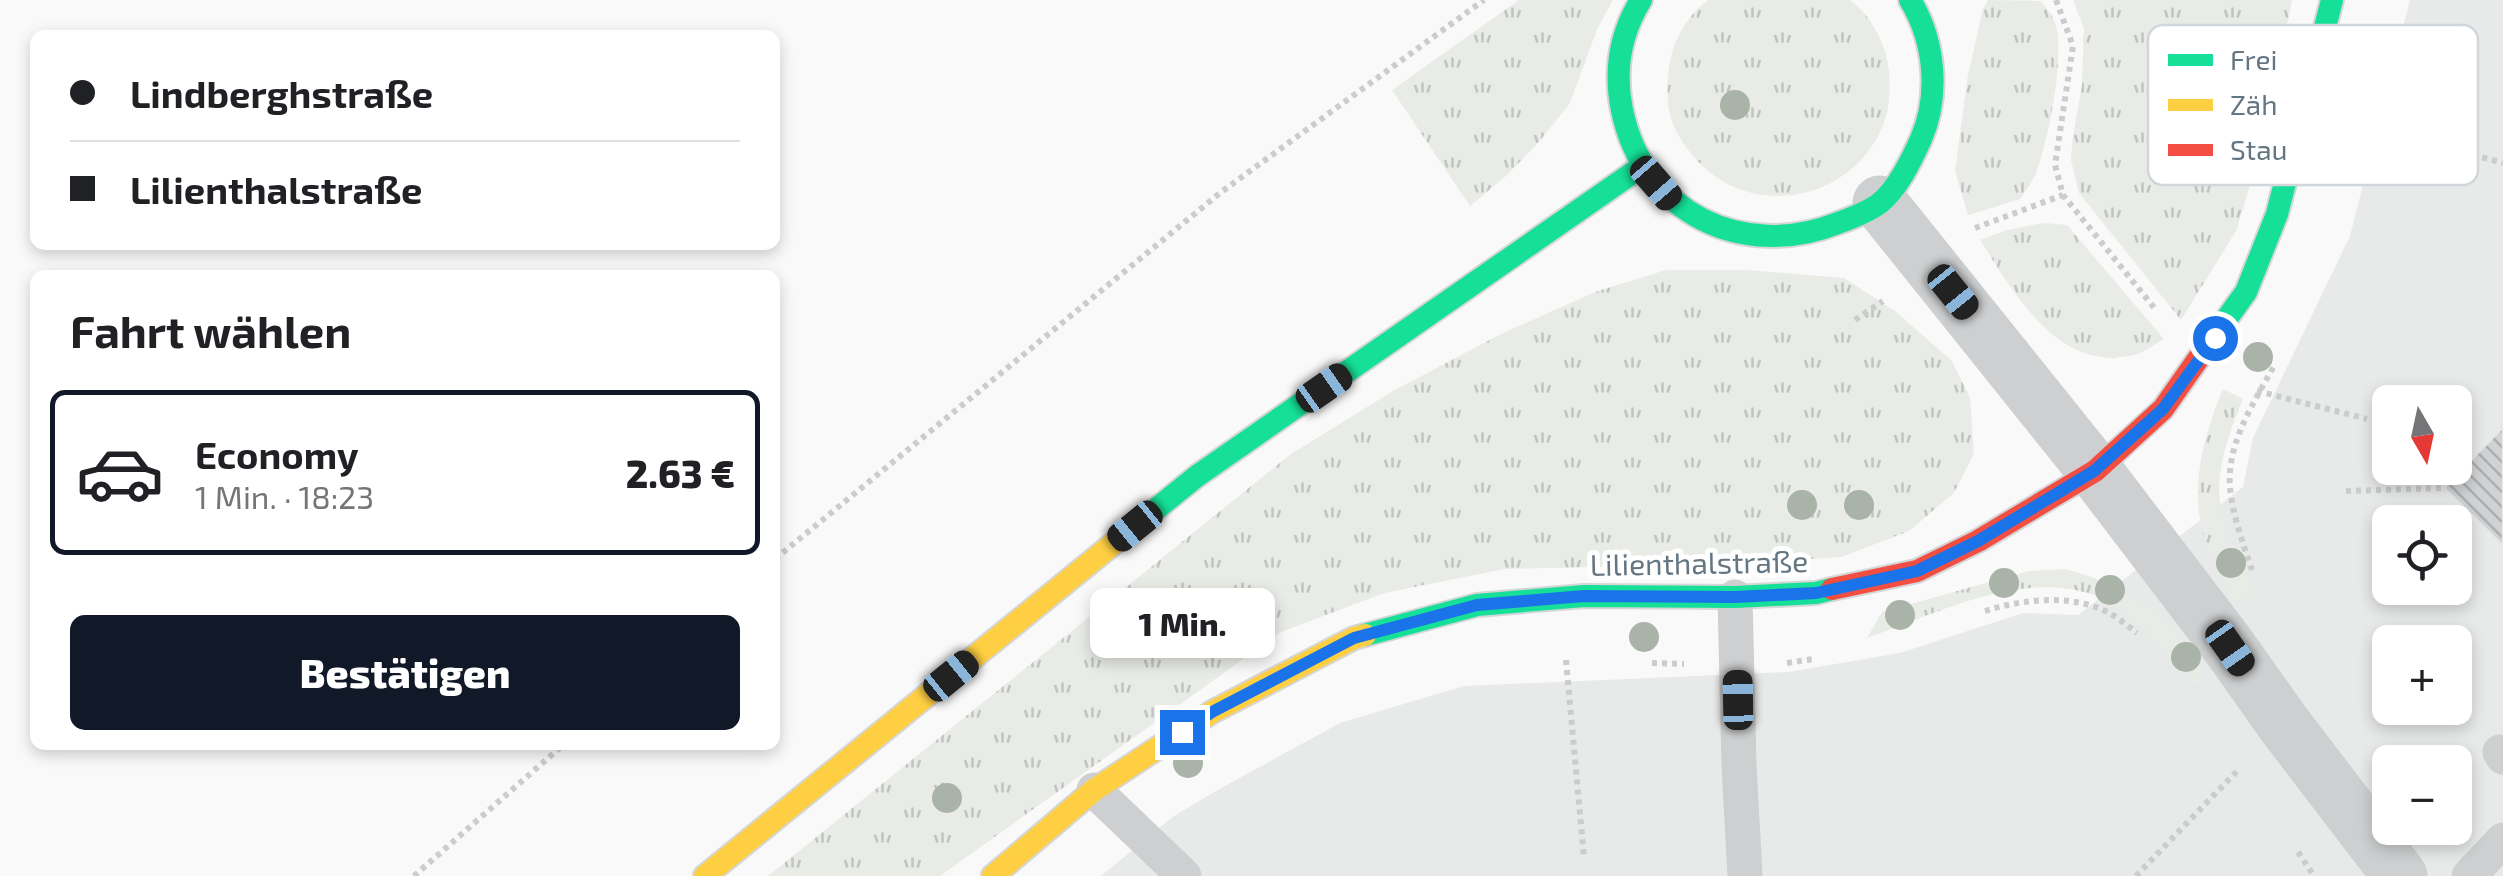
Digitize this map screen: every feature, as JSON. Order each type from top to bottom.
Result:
[{"type":"street","points":[[1641,0],[1630,17],[1616,67],[1620,119],[1641,166],[1670,200],[1706,224],[1748,237],[1792,238],[1835,228],[1880,202],[1902,175],[1923,136],[1932,94],[1930,51],[1910,0]]},
{"type":"street","name":"Lilienthalstraße","points":[[2326,25],[2332,0]]},
{"type":"street","points":[[705,876],[1196,476],[1641,166]]},
{"type":"street","name":"Lilienthalstraße","points":[[993,876],[1094,790],[1212,712],[1354,638],[1477,605],[1561,597],[1816,593],[1917,571],[1978,541],[2094,471],[2163,409],[2246,292],[2278,214],[2285,185]]},
{"type":"street","points":[[1880,202],[2094,471],[2400,876]]},
{"type":"lane","points":[[1735,597],[1745,876]]},
{"type":"lane","points":[[1094,790],[1184,876]]},
{"type":"lane","points":[[2469,876],[2503,840]]},
{"type":"path","points":[[780,555],[1220,192],[1484,0]]},
{"type":"path","points":[[2056,0],[2073,46],[2055,165],[2063,195],[2074,212],[2199,360],[2230,382],[2367,419]]},
{"type":"path","points":[[2478,156],[2503,162]]},
{"type":"path","points":[[1933,266],[1975,228],[2063,195]]},
{"type":"path","points":[[2252,573],[2237,528],[2230,474],[2240,428],[2278,358]]},
{"type":"path","points":[[2346,491],[2444,488]]},
{"type":"path","points":[[1561,597],[1584,858]]},
{"type":"path","points":[[2136,876],[2283,724]]},
{"type":"path","points":[[414,876],[557,750]]},
{"type":"shaded area","points":[[2410,0],[2503,0],[2503,876],[1101,876],[1174,816],[1340,723],[1464,686],[1788,672],[1900,653],[2023,613],[2078,615],[2243,487],[2253,438],[2350,236],[2363,185],[2478,185],[2478,25],[2404,25]]},
{"type":"green space","points":[[1519,0],[1613,0],[1597,29],[1570,103],[1507,175],[1470,206],[1392,90]]},
{"type":"green space","points":[[1708,0],[1850,0],[1865,14],[1885,52],[1889,99],[1883,125],[1868,151],[1848,172],[1824,186],[1797,194],[1769,196],[1742,190],[1716,177],[1689,151],[1671,117],[1668,73],[1680,33]]},
{"type":"green space","points":[[1988,0],[2041,1],[2053,17],[2057,34],[2057,73],[2046,140],[2036,173],[2020,199],[1968,215],[1955,171],[1968,75]]},
{"type":"green space","points":[[2073,0],[2292,0],[2287,25],[2148,25],[2148,185],[2250,185],[2236,231],[2181,320],[2079,193],[2071,160],[2082,85],[2084,29]]},
{"type":"green space","points":[[2044,223],[2067,225],[2164,339],[2137,354],[2109,358],[2084,353],[2042,326],[2008,284],[1980,240]]},
{"type":"green space","points":[[1666,270],[1746,270],[1844,278],[1895,311],[1952,361],[1970,398],[1974,453],[1954,493],[1909,531],[1841,557],[1740,564],[1504,569],[1384,593],[1281,632],[940,876],[768,876],[1291,454],[1393,391],[1501,334],[1595,292]]},
{"type":"green space","points":[[2223,389],[2243,399],[2220,476],[2223,520],[2256,594],[2232,601],[2206,543],[2198,504],[2204,445]]},
{"type":"green space","points":[[2066,569],[2127,593],[2160,617],[2202,667],[2194,687],[2160,644],[2131,616],[2090,594],[2058,588],[1993,594],[1867,638],[1882,612],[2029,571]]},
{"type":"building","points":[[2503,427],[2503,546],[2472,516],[2472,505],[2461,505],[2444,488],[2472,485],[2472,459]]},
{"type":"traffic: fast","points":[[1641,0],[1628,26],[1619,67],[1622,110],[1633,146],[1651,176],[1675,201],[1702,219],[1733,231],[1767,236],[1802,233],[1860,215],[1880,203],[1904,174],[1927,122],[1932,86],[1925,33],[1910,0]]},
{"type":"traffic: fast","points":[[2326,25],[2332,0]]},
{"type":"traffic: fast","points":[[1124,535],[1197,476],[1641,167]]},
{"type":"traffic: fast","points":[[2210,342],[2246,292],[2284,185]]},
{"type":"traffic: fast","points":[[1365,635],[1477,605],[1584,596],[1735,597],[1832,589]]},
{"type":"traffic: slow","points":[[705,876],[1124,535]]},
{"type":"traffic: slow","points":[[993,876],[1094,790],[1212,712],[1365,635]]},
{"type":"traffic: jam","points":[[1832,589],[1917,571],[1978,541],[2095,471],[2163,409],[2210,342]]},
{"type":"route","points":[[1182,732],[1212,712],[1354,638],[1477,605],[1584,596],[1816,593],[1917,571],[1978,541],[2094,471],[2163,409],[2215,338]]}]
